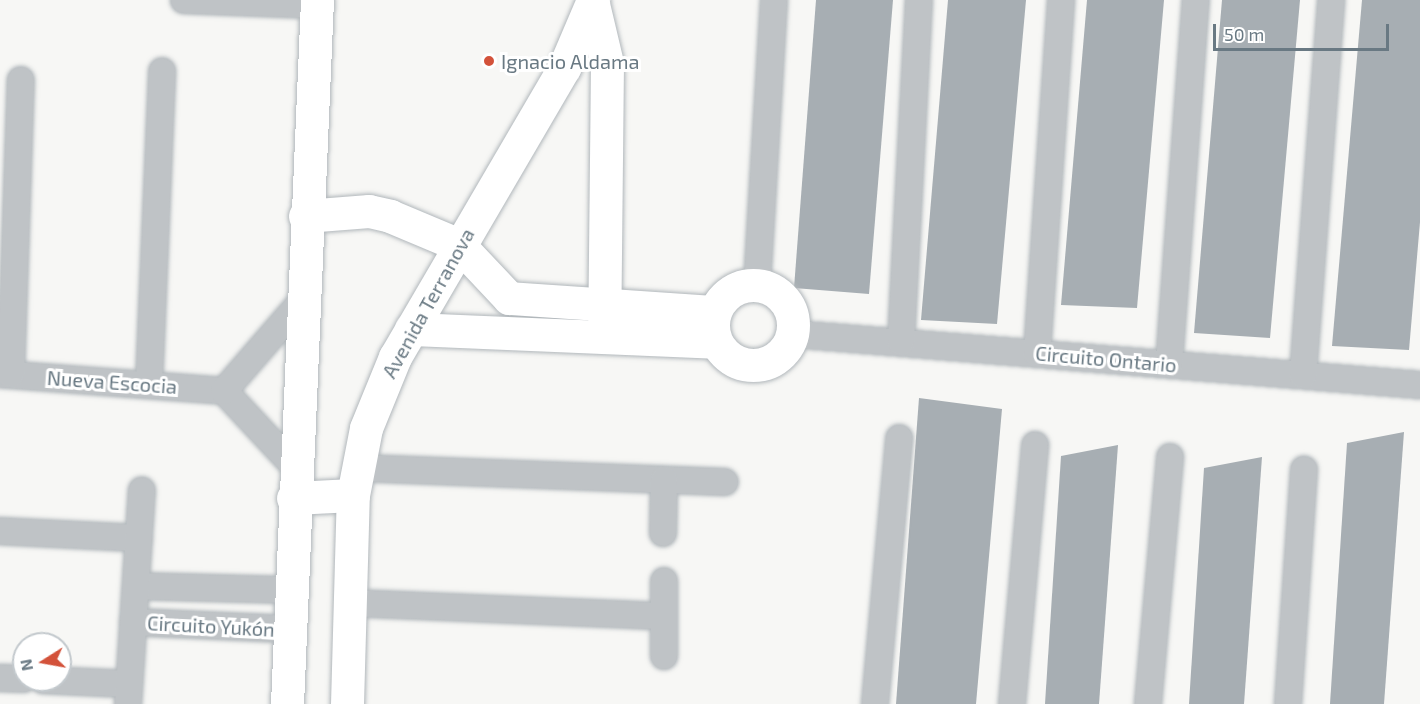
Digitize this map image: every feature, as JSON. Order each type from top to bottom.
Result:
[{"type":"street","points":[[184,0],[316,3],[293,465],[287,704]]},
{"type":"street","points":[[757,285],[774,0]]},
{"type":"street","points":[[901,342],[918,0]]},
{"type":"street","points":[[1036,353],[1061,0]]},
{"type":"street","points":[[1169,364],[1196,0]]},
{"type":"street","points":[[1303,375],[1331,0]]},
{"type":"street","points":[[593,2],[607,63],[604,337]]},
{"type":"street","name":"Avenida Terranova","points":[[347,704],[356,481],[366,428],[411,329],[564,68],[593,2]]},
{"type":"street","points":[[149,384],[162,71]]},
{"type":"street","points":[[5,374],[21,80]]},
{"type":"street","points":[[305,216],[369,211],[459,245],[503,296],[606,304],[716,327]]},
{"type":"street","points":[[757,285],[787,303],[793,334],[781,354],[761,365],[731,359],[716,327],[732,291],[757,285]]},
{"type":"street","points":[[293,465],[224,391],[302,301]]},
{"type":"street","points":[[411,329],[604,337],[716,327]]},
{"type":"street","name":"Circuito Ontario","points":[[793,334],[1420,384]]},
{"type":"street","name":"Nueva Escocia","points":[[5,374],[224,391]]},
{"type":"street","points":[[875,704],[899,438]]},
{"type":"street","points":[[1012,704],[1035,445]]},
{"type":"street","points":[[1148,704],[1170,457]]},
{"type":"street","points":[[1288,704],[1304,470]]},
{"type":"street","points":[[293,498],[356,481],[664,480],[725,482]]},
{"type":"street","points":[[663,533],[664,480]]},
{"type":"street","name":"Circuito Yukón","points":[[72,685],[129,694],[142,490]]},
{"type":"street","points":[[0,531],[139,538]]},
{"type":"street","points":[[664,581],[664,656]]},
{"type":"street","name":"Circuito Yukón","points":[[136,586],[290,590]]},
{"type":"street","points":[[350,603],[664,616]]},
{"type":"street","name":"Circuito Yukón","points":[[133,622],[289,629]]},
{"type":"building","points":[[816,0],[893,0],[869,294],[794,288]]},
{"type":"building","points":[[948,0],[1026,0],[997,324],[921,320]]},
{"type":"building","points":[[1087,0],[1164,0],[1137,308],[1061,305]]},
{"type":"building","points":[[1222,0],[1300,0],[1270,338],[1194,333]]},
{"type":"building","points":[[1362,0],[1420,0],[1420,222],[1409,350],[1332,346]]},
{"type":"building","points":[[919,398],[1002,409],[976,704],[896,704]]},
{"type":"building","points":[[1404,432],[1384,704],[1330,704],[1347,443]]},
{"type":"building","points":[[1118,445],[1099,704],[1045,704],[1061,456]]},
{"type":"building","points":[[1262,457],[1244,704],[1189,704],[1204,468]]},
{"type":"place","name":"Ignacio Aldama","points":[[489,61]]}]
